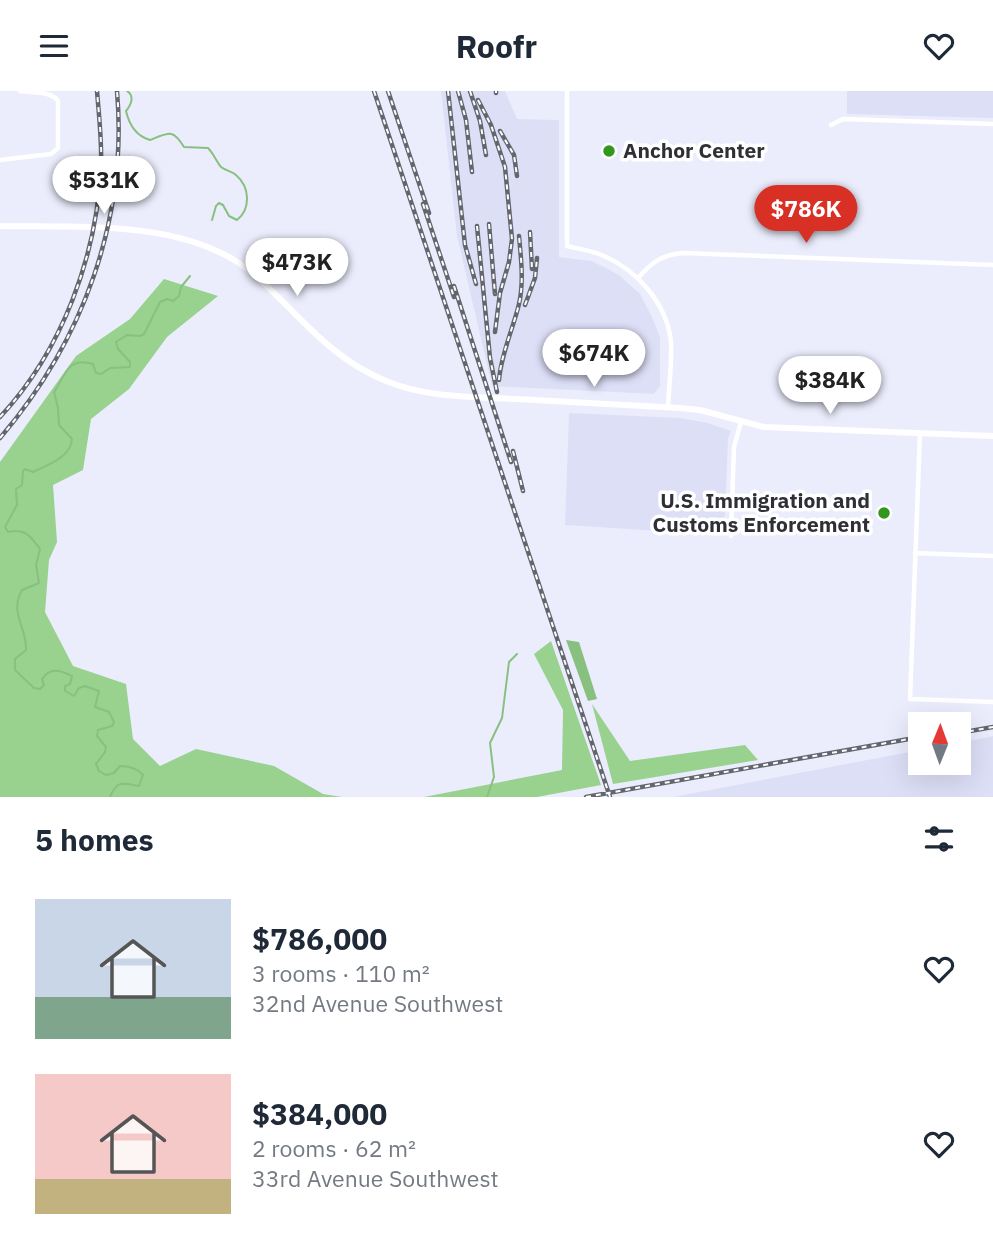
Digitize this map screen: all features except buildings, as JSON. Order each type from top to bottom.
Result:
[{"type":"street","points":[[0,160],[51,154],[58,148],[56,96],[20,91]]},
{"type":"street","points":[[567,91],[567,246],[613,260],[638,278],[656,301],[671,341],[668,407]]},
{"type":"street","points":[[831,125],[843,119],[993,124]]},
{"type":"street","points":[[0,226],[134,230],[174,236],[215,251],[254,275],[326,346],[358,368],[409,390],[453,396],[700,410],[741,422],[783,428],[993,436]]},
{"type":"street","points":[[638,278],[653,262],[662,257],[684,253],[993,265]]},
{"type":"street","points":[[731,536],[734,447],[741,422]]},
{"type":"street","points":[[920,433],[910,699],[993,702]]},
{"type":"street","points":[[915,553],[993,556]]},
{"type":"shaded area","points":[[441,91],[505,91],[517,119],[559,120],[559,257],[591,261],[602,266],[619,275],[640,294],[660,337],[660,386],[654,394],[492,386],[457,236]]},
{"type":"shaded area","points":[[847,91],[993,91],[993,118],[847,114]]},
{"type":"shaded area","points":[[164,279],[218,296],[167,337],[129,389],[91,419],[83,470],[53,485],[57,542],[49,560],[45,612],[73,666],[126,684],[133,739],[160,766],[196,749],[274,766],[323,794],[342,797],[0,797],[0,462],[76,356],[130,319]]},
{"type":"shaded area","points":[[569,413],[680,418],[731,431],[728,439],[724,535],[565,525]]},
{"type":"shaded area","points":[[566,640],[579,642],[597,699],[588,701]]},
{"type":"shaded area","points":[[551,641],[601,785],[537,797],[424,797],[562,770],[563,710],[534,654]]},
{"type":"shaded area","points":[[592,704],[630,761],[745,745],[758,760],[613,784]]},
{"type":"shaded area","points":[[993,736],[993,797],[673,797],[908,752],[908,775],[971,775],[971,741]]},
{"type":"waterway","points":[[127,91],[132,98],[126,111],[127,116],[141,136],[150,140],[170,134],[177,137],[184,147],[208,148],[221,167],[241,180],[247,198],[242,215],[237,220],[229,216],[219,203],[212,220]]},
{"type":"waterway","points":[[110,797],[118,785],[139,786],[143,775],[136,769],[124,766],[106,775],[99,771],[96,764],[106,747],[97,736],[98,730],[112,726],[114,722],[109,712],[95,707],[99,691],[85,686],[79,688],[74,696],[65,691],[65,686],[70,684],[72,676],[56,671],[45,675],[42,679],[44,685],[40,689],[34,688],[15,670],[15,659],[26,650],[18,613],[18,598],[22,590],[39,583],[36,565],[40,549],[27,535],[19,531],[8,532],[5,527],[17,505],[16,489],[22,485],[23,471],[25,469],[33,472],[52,463],[63,456],[71,445],[72,439],[59,425],[54,392],[68,369],[84,362],[93,364],[96,373],[101,374],[110,368],[130,367],[130,362],[118,349],[116,342],[127,335],[144,334],[160,302],[167,299],[173,301],[179,296],[181,287],[190,276]]},
{"type":"waterway","points":[[487,797],[494,777],[490,743],[502,718],[509,662],[517,654]]},
{"type":"railway","points":[[0,417],[41,363],[58,332],[84,268],[98,200],[101,166],[97,91]]},
{"type":"railway","points":[[0,438],[55,361],[94,276],[107,231],[115,186],[119,139],[117,91]]},
{"type":"railway","points":[[374,91],[610,797]]},
{"type":"railway","points":[[388,91],[429,213]]},
{"type":"railway","points":[[448,91],[465,245],[476,284]]},
{"type":"railway","points":[[458,91],[466,120],[472,172]]},
{"type":"railway","points":[[470,91],[480,121],[486,155]]},
{"type":"railway","points":[[478,100],[491,125],[505,167],[512,239],[495,332]]},
{"type":"railway","points":[[500,131],[514,155],[517,176]]},
{"type":"railway","points":[[423,204],[454,297]]},
{"type":"railway","points":[[489,224],[495,294]]},
{"type":"railway","points":[[477,226],[490,358],[497,392]]},
{"type":"railway","points":[[530,232],[532,269]]},
{"type":"railway","points":[[499,380],[521,296],[519,236]]},
{"type":"railway","points":[[525,305],[535,278],[537,258]]},
{"type":"railway","points":[[454,286],[511,462]]},
{"type":"railway","points":[[513,451],[523,491]]},
{"type":"railway","points":[[971,731],[993,727]]},
{"type":"railway","points":[[586,797],[908,739]]},
{"type":"place","name":"Anchor Center","points":[[609,151]]},
{"type":"place","name":"U.S. Immigration and Customs Enforcement","points":[[884,513]]}]
